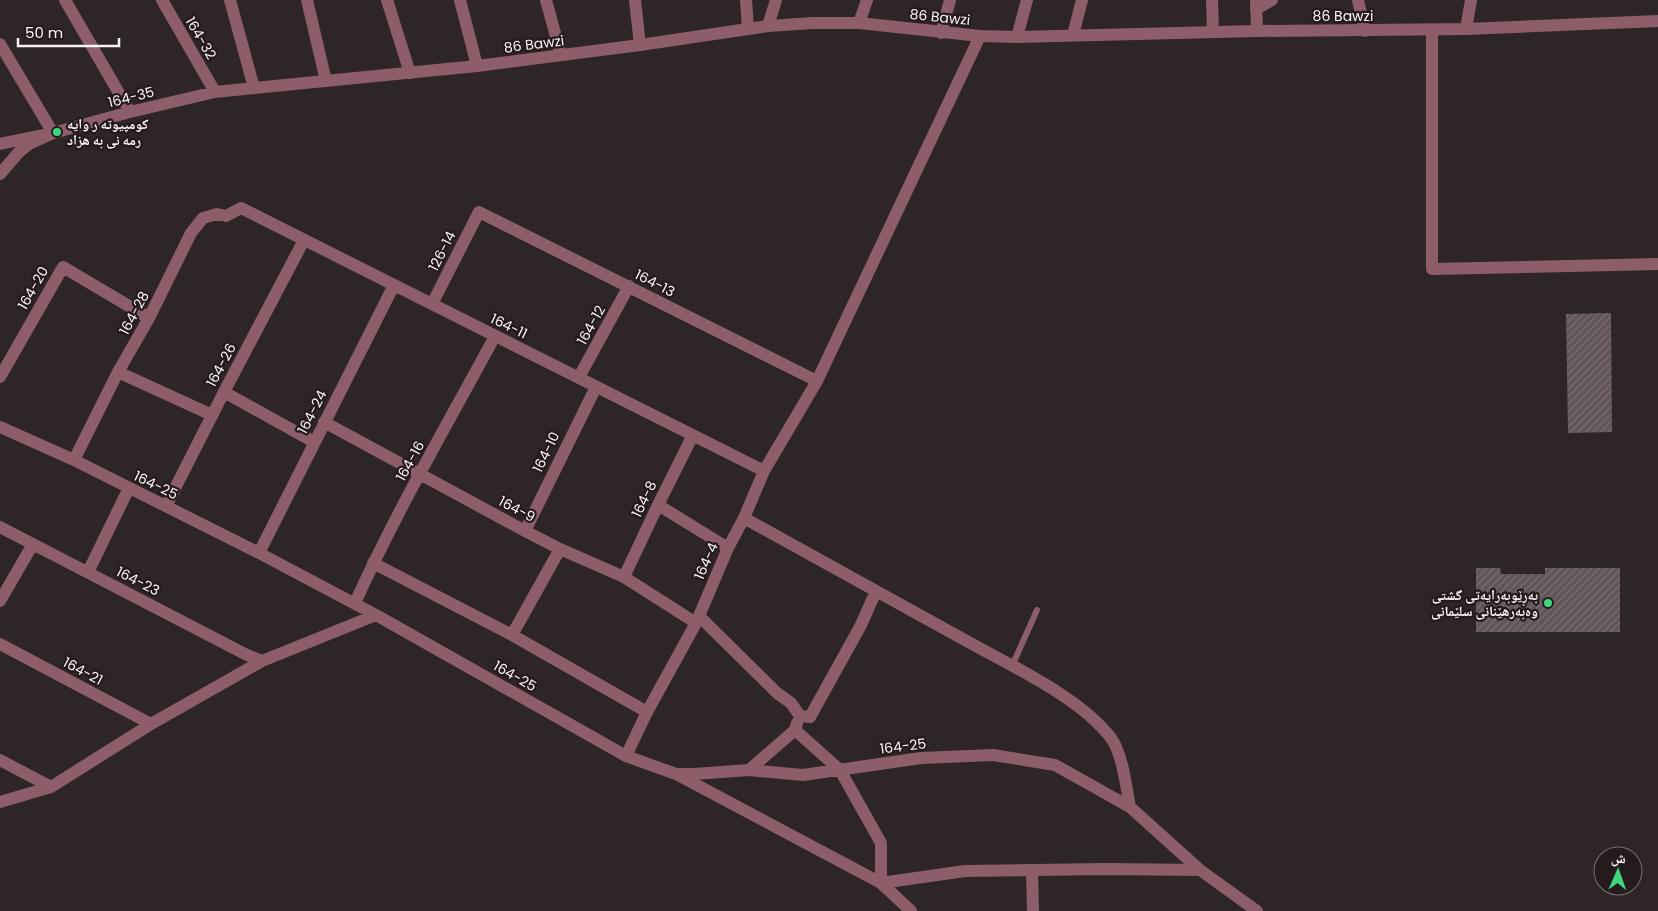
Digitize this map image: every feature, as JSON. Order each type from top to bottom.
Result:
[{"type":"street","points":[[65,0],[130,112]]},
{"type":"street","name":"164-32","points":[[162,0],[215,92]]},
{"type":"street","points":[[230,0],[254,88]]},
{"type":"street","points":[[307,0],[326,81]]},
{"type":"street","points":[[387,0],[410,73]]},
{"type":"street","points":[[460,0],[477,66]]},
{"type":"street","points":[[546,0],[562,56]]},
{"type":"street","points":[[635,0],[640,45]]},
{"type":"street","points":[[746,0],[748,29]]},
{"type":"street","points":[[768,26],[776,0]]},
{"type":"street","points":[[859,24],[867,0]]},
{"type":"street","points":[[941,33],[950,0]]},
{"type":"street","points":[[1017,37],[1027,0]]},
{"type":"street","points":[[1073,35],[1082,0]]},
{"type":"street","points":[[1212,0],[1213,32]]},
{"type":"street","points":[[1257,31],[1256,5],[1272,0]]},
{"type":"street","points":[[1358,0],[1365,31]]},
{"type":"street","points":[[1466,29],[1471,0]]},
{"type":"street","name":"86 Bawzi","points":[[254,88],[477,66],[562,56],[768,26],[812,23],[859,24],[941,33],[1017,37],[1257,31],[1432,30],[1658,21]]},
{"type":"street","points":[[1432,30],[1432,269],[1658,264]]},
{"type":"street","name":"164-4","points":[[626,756],[647,712],[697,619],[764,471],[817,380],[980,36]]},
{"type":"street","points":[[0,44],[53,133],[0,144]]},
{"type":"street","name":"164-35","points":[[0,174],[24,148],[40,138],[53,133],[215,92],[254,88]]},
{"type":"street","name":"164-11","points":[[241,208],[764,471]]},
{"type":"street","name":"164-28","points":[[74,460],[118,372],[149,318],[191,233],[203,218],[210,215],[226,216],[241,208]]},
{"type":"street","name":"164-13","points":[[479,212],[817,380]]},
{"type":"street","name":"126-14","points":[[432,304],[479,212]]},
{"type":"street","name":"164-26","points":[[166,506],[304,240]]},
{"type":"street","name":"164-20","points":[[0,377],[63,267],[149,318]]},
{"type":"street","name":"164-24","points":[[259,553],[394,285]]},
{"type":"street","name":"164-12","points":[[579,377],[629,286]]},
{"type":"street","name":"164-16","points":[[355,603],[373,563],[420,474],[496,336]]},
{"type":"street","points":[[118,372],[212,415]]},
{"type":"street","name":"164-10","points":[[525,531],[565,446],[596,387]]},
{"type":"street","points":[[224,392],[314,442]]},
{"type":"street","name":"164-9","points":[[324,422],[525,531],[560,549],[624,577],[697,619],[777,693],[791,703],[800,716]]},
{"type":"street","name":"164-25","points":[[0,426],[74,460],[376,614],[626,756],[676,774],[749,770],[803,775],[921,758],[992,755],[1055,764],[1130,807]]},
{"type":"street","name":"164-8","points":[[624,577],[693,435]]},
{"type":"street","points":[[88,572],[129,488]]},
{"type":"street","points":[[658,505],[728,548]]},
{"type":"street","points":[[744,518],[1012,666],[1063,697],[1088,715],[1113,740],[1119,755],[1130,807],[1200,870],[1257,911]]},
{"type":"street","name":"164-23","points":[[0,527],[238,651],[262,661]]},
{"type":"street","points":[[0,601],[32,544]]},
{"type":"street","points":[[512,635],[560,549]]},
{"type":"street","points":[[373,563],[512,635],[647,712]]},
{"type":"street","points":[[749,770],[795,730],[800,716],[810,717],[861,625],[876,591]]},
{"type":"street","points":[[0,802],[51,787],[152,724],[262,661],[376,614]]},
{"type":"street","name":"164-21","points":[[0,644],[152,724]]},
{"type":"street","points":[[795,730],[840,770],[881,843],[881,883]]},
{"type":"street","points":[[0,760],[51,787]]},
{"type":"street","points":[[676,774],[881,883],[911,911]]},
{"type":"street","points":[[1032,870],[1033,911]]},
{"type":"street","points":[[881,883],[964,872],[1200,870]]},
{"type":"lane","points":[[1012,666],[1037,610]]},
{"type":"building","points":[[1611,313],[1612,432],[1568,433],[1566,314]]},
{"type":"building","name":"بەڕێوبەرایەتی گشتی وەبەرهێنانی سلێمانی","points":[[1476,568],[1500,568],[1501,574],[1545,574],[1545,568],[1620,568],[1620,632],[1476,632]]},
{"type":"place","name":"کومپیوته ر وایه رمه نی به هزاد","points":[[57,132]]},
{"type":"place","name":"بەڕێوبەرایەتی گشتی وەبەرهێنانی سلێمانی","points":[[1548,603]]}]
